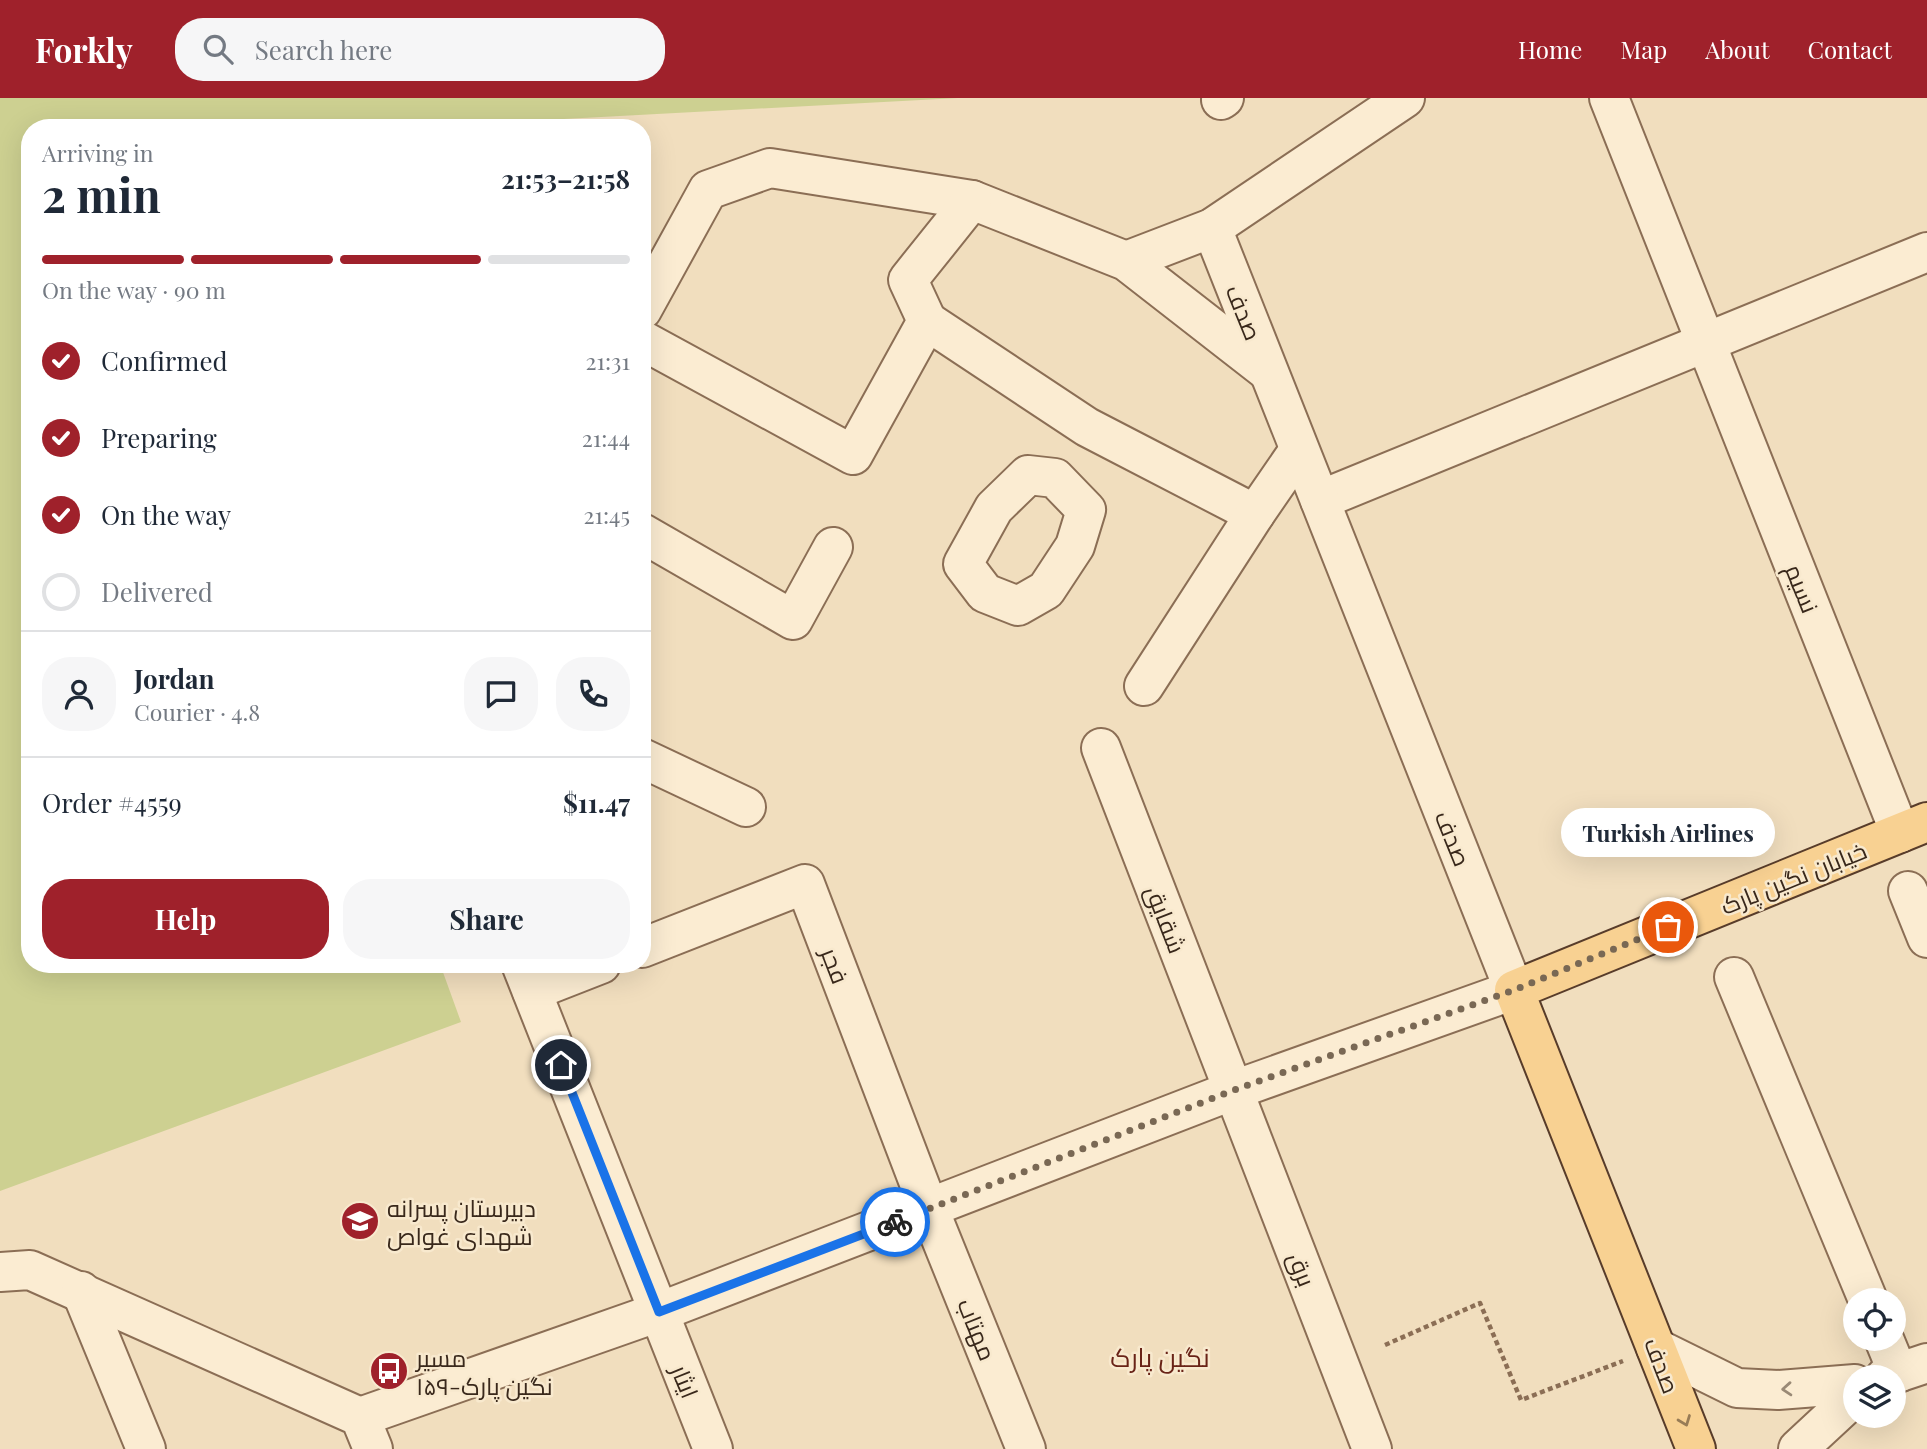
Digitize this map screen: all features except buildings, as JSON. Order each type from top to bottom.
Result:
[{"type":"main road","name":"خیابان نگین پارک","points":[[1514,990],[1913,828]]},
{"type":"main road","name":"صدف","points":[[1514,990],[1696,1449]]},
{"type":"street","points":[[1126,261],[1212,228],[1405,98]]},
{"type":"street","name":"نسیم","points":[[1609,98],[1706,343],[1913,828]]},
{"type":"street","points":[[651,294],[708,190],[770,167],[972,200],[1126,261],[1268,371]]},
{"type":"street","points":[[972,200],[908,280],[927,321],[1087,427],[1255,514]]},
{"type":"street","name":"صدف","points":[[1212,228],[1514,990]]},
{"type":"street","points":[[1320,500],[1927,252]]},
{"type":"street","points":[[651,345],[853,455],[927,321]]},
{"type":"street","points":[[1055,478],[1087,427]]},
{"type":"street","points":[[1144,686],[1255,514],[1300,450]]},
{"type":"street","points":[[651,538],[793,620],[833,547]]},
{"type":"street","name":"شقایق","points":[[1101,748],[1234,1090]]},
{"type":"street","points":[[651,762],[746,807]]},
{"type":"street","name":"فجر","points":[[651,944],[805,884],[929,1209]]},
{"type":"street","points":[[1908,891],[1927,938]]},
{"type":"street","points":[[527,978],[553,973]]},
{"type":"street","points":[[1734,977],[1863,1288]]},
{"type":"street","name":"ایثار","points":[[527,978],[713,1449]]},
{"type":"street","name":"خیابان نگین پارک","points":[[367,1433],[659,1312],[1234,1090],[1514,990]]},
{"type":"street","name":"برق","points":[[1234,1090],[1372,1449]]},
{"type":"street","name":"مهتاب","points":[[929,1209],[1026,1449]]},
{"type":"street","points":[[0,1272],[30,1270],[81,1291],[367,1433]]},
{"type":"street","points":[[81,1291],[146,1449]]},
{"type":"street","points":[[1656,1348],[1737,1388],[1778,1390],[1843,1385]]},
{"type":"street","points":[[1798,1449],[1843,1407]]},
{"type":"path","points":[[1385,1345],[1480,1303],[1521,1400],[1656,1348]]},
{"type":"green space","points":[[0,98],[958,98],[562,119],[21,119],[21,973],[443,973],[461,1022],[0,1191]]},
{"type":"way so far","points":[[895,1222],[1234,1090],[1514,990],[1668,927]]},
{"type":"place","name":"Turkish Airlines","points":[[1668,927]]},
{"type":"place","name":"دبیرستان پسرانه شهدای غواص","points":[[360,1221]]},
{"type":"place","name":"مسیر ۱۵۹-نگین پارک","points":[[389,1371]]},
{"type":"district","name":"نگین پارک","points":[[1160,1356]]},
{"type":"route","points":[[561,1065],[659,1312],[895,1222]]}]
